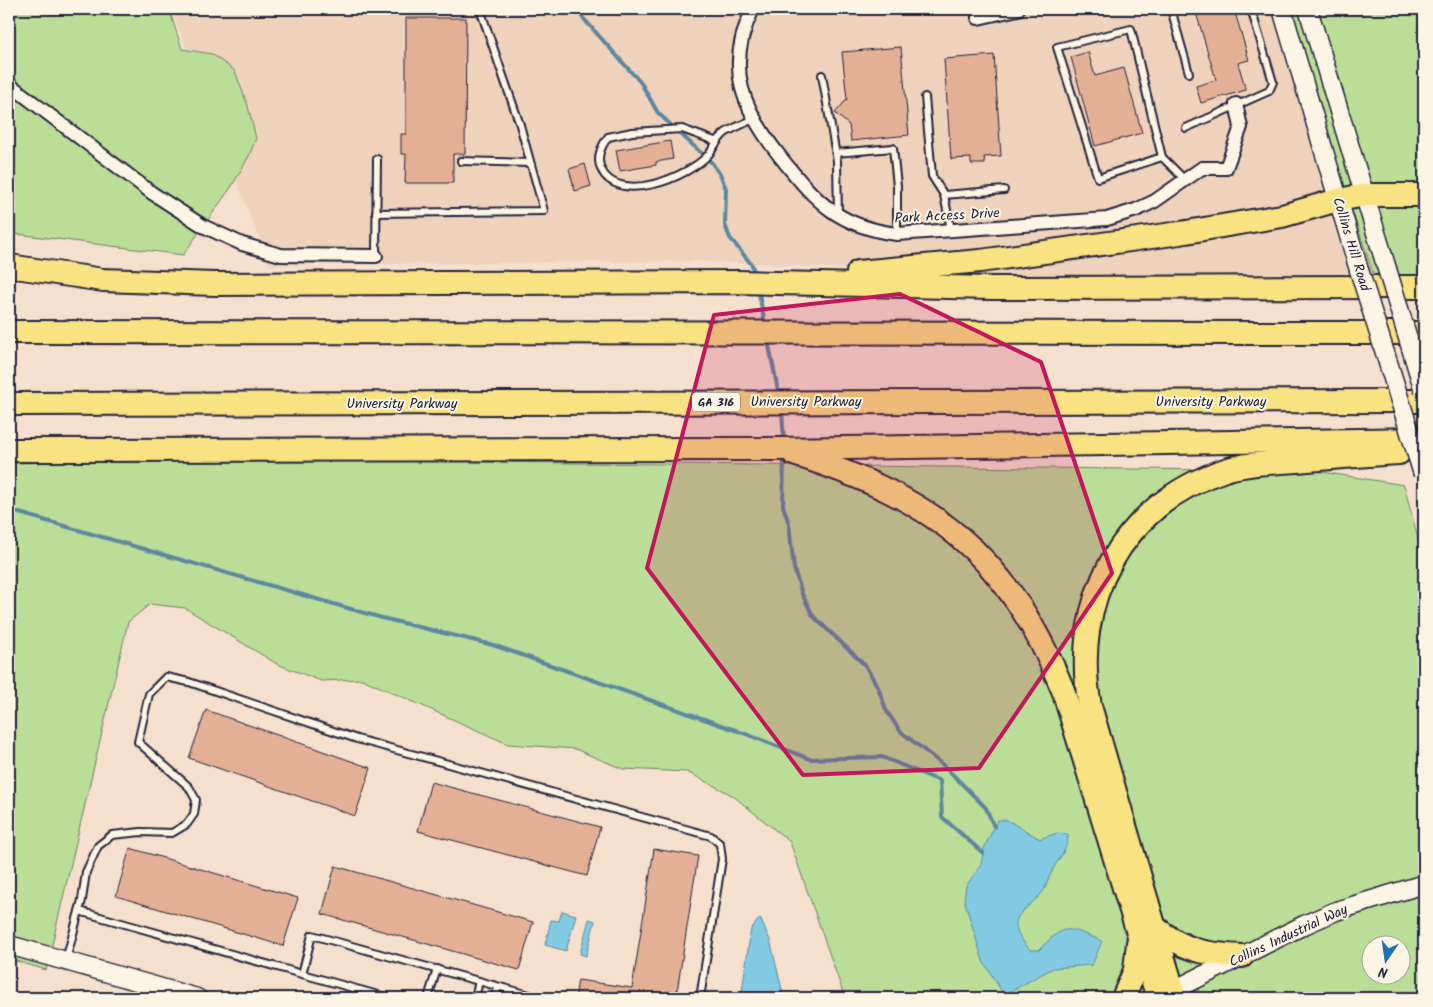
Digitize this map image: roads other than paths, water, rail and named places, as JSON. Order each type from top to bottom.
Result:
[{"type":"highway","points":[[738,282],[999,258],[1282,216],[1338,200],[1366,195],[1424,195]]},
{"type":"highway","points":[[9,266],[103,280],[157,283],[738,282],[991,288],[1424,287]]},
{"type":"highway","points":[[9,332],[1424,333]]},
{"type":"highway","name":"University Parkway","points":[[9,404],[1424,401]]},
{"type":"highway","points":[[9,450],[779,449],[1424,438]]},
{"type":"highway","points":[[779,449],[840,470],[907,499],[960,537],[986,561],[1006,585],[1030,620],[1048,654],[1063,690],[1147,932],[1123,998]]},
{"type":"highway","points":[[1163,995],[1087,688],[1087,632],[1100,584],[1111,562],[1141,522],[1159,506],[1199,481],[1226,470],[1256,464],[1424,450]]},
{"type":"highway","points":[[1147,932],[1188,949],[1213,954],[1242,956]]},
{"type":"street","name":"Park Access Drive","points":[[753,9],[743,33],[739,58],[742,91],[753,119],[808,191],[838,217],[865,229],[897,234],[1107,218],[1136,210],[1155,201],[1202,168],[1226,168],[1240,127],[1236,104]]},
{"type":"street","points":[[978,18],[1000,11],[1018,9]]},
{"type":"street","name":"Collins Hill Road","points":[[1282,9],[1359,270],[1424,476]]},
{"type":"street","name":"Collins Hill Road","points":[[1308,9],[1424,391]]},
{"type":"street","points":[[9,84],[152,193],[203,226],[242,244],[281,255],[376,256]]},
{"type":"street","name":"Collins Industrial Way","points":[[1163,995],[1336,911],[1424,884]]},
{"type":"street","points":[[9,944],[197,998]]},
{"type":"lane","points":[[376,214],[544,211],[529,163],[520,125],[480,9]]},
{"type":"lane","points":[[1171,9],[1189,73]]},
{"type":"lane","points":[[1186,128],[1236,104],[1270,92],[1273,82],[1251,9]]},
{"type":"lane","points":[[1162,157],[1098,178],[1057,47],[1131,29],[1162,157],[1185,180]]},
{"type":"lane","points":[[822,75],[836,153],[838,217]]},
{"type":"lane","points":[[925,97],[932,176],[944,195],[951,230]]},
{"type":"lane","points":[[715,141],[682,129],[632,132],[608,137],[599,149],[600,168],[608,180],[622,187],[639,187],[671,178],[709,154],[715,141],[727,132],[753,119]]},
{"type":"lane","points":[[836,153],[893,148],[897,186],[897,234]]},
{"type":"lane","points":[[376,256],[377,159]]},
{"type":"lane","points":[[461,161],[529,163]]},
{"type":"lane","points":[[944,195],[1004,190]]},
{"type":"lane","points":[[66,961],[79,912],[86,872],[98,846],[112,835],[141,832],[172,833],[188,824],[194,814],[196,800],[189,787],[138,742],[149,694],[166,677],[189,682],[356,740],[711,836],[720,844],[722,859],[700,998]]},
{"type":"lane","points":[[79,912],[389,998]]},
{"type":"lane","points":[[302,974],[312,935],[540,998]]},
{"type":"lane","points":[[428,998],[437,969]]},
{"type":"lane","points":[[475,998],[480,981]]},
{"type":"lane","points":[[495,998],[498,986]]},
{"type":"water","points":[[998,820],[1007,820],[1040,839],[1057,833],[1068,834],[1065,850],[1051,873],[1045,889],[1021,913],[1016,924],[1017,930],[1030,950],[1039,950],[1055,935],[1068,930],[1074,930],[1102,941],[1092,965],[1053,968],[1004,995],[983,961],[964,899],[966,886],[981,865],[984,848]]},
{"type":"water","points":[[562,911],[576,915],[566,951],[545,945],[551,920],[559,921]]},
{"type":"water","points":[[760,918],[770,940],[784,998],[741,998],[751,929]]},
{"type":"water","points":[[589,919],[595,921],[586,956],[580,954]]},
{"type":"waterway","points":[[575,9],[641,83],[658,113],[712,163],[721,176],[726,189],[725,225],[730,238],[752,265],[755,275]]},
{"type":"waterway","points":[[758,289],[765,324]]},
{"type":"waterway","points":[[768,341],[779,395]]},
{"type":"waterway","points":[[782,410],[784,442]]},
{"type":"waterway","points":[[784,457],[783,506],[789,524],[794,569],[802,594],[813,616],[865,665],[878,687],[886,710],[900,731],[943,765],[986,808],[994,827]]},
{"type":"waterway","points":[[9,510],[382,618],[493,645],[738,731],[810,759],[882,757],[940,781],[942,817],[983,853]]}]
